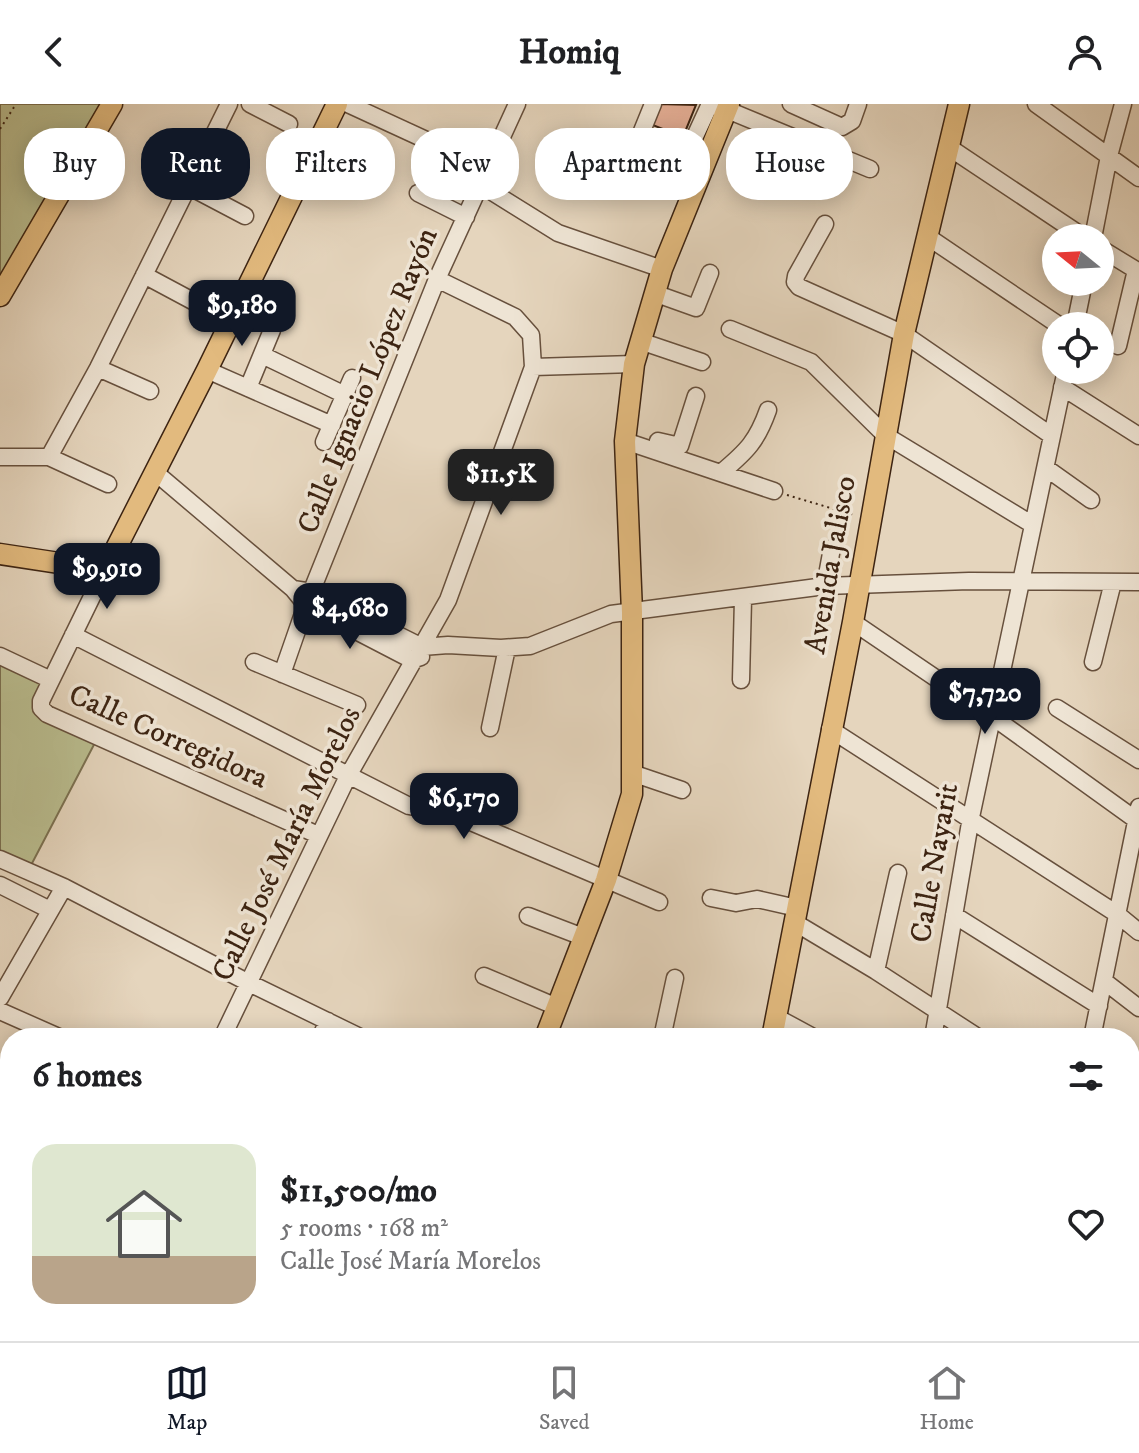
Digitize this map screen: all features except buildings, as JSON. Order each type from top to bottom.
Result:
[{"type":"main road","points":[[0,296],[112,104]]},
{"type":"main road","points":[[0,554],[105,570],[156,473],[337,104]]},
{"type":"main road","name":"Avenida Jalisco","points":[[774,1028],[853,622],[904,334],[959,104]]},
{"type":"main road","points":[[710,128],[720,106]]},
{"type":"main road","points":[[549,1028],[606,880],[632,794],[632,612],[626,436],[634,364],[683,200]]},
{"type":"street","points":[[217,128],[229,104]]},
{"type":"street","points":[[250,104],[289,124]]},
{"type":"street","points":[[348,104],[411,133]]},
{"type":"street","name":"Calle Ignacio López Rayón","points":[[507,128],[517,104]]},
{"type":"street","points":[[643,128],[653,104]]},
{"type":"street","points":[[791,104],[842,127],[852,121],[858,104]]},
{"type":"street","points":[[1036,104],[1139,178]]},
{"type":"street","points":[[1096,224],[1123,104]]},
{"type":"street","points":[[720,106],[870,169]]},
{"type":"street","points":[[950,148],[1064,224]]},
{"type":"street","points":[[49,457],[98,368],[181,200]]},
{"type":"street","points":[[215,200],[245,216]]},
{"type":"street","points":[[432,200],[466,217]]},
{"type":"street","name":"Calle Ignacio López Rayón","points":[[282,674],[437,279],[474,200]]},
{"type":"street","points":[[505,200],[558,233],[662,269]]},
{"type":"street","points":[[825,224],[796,276],[795,282],[799,287],[904,334],[1052,436]]},
{"type":"street","points":[[928,237],[1042,314]]},
{"type":"street","points":[[1114,257],[1137,271],[1118,346]]},
{"type":"street","points":[[654,293],[696,308],[710,273]]},
{"type":"street","points":[[144,275],[202,306]]},
{"type":"street","points":[[437,279],[515,317],[531,335],[533,367],[634,364]]},
{"type":"street","points":[[730,329],[811,362],[885,435],[1033,525]]},
{"type":"street","points":[[248,388],[272,330]]},
{"type":"street","points":[[640,341],[702,362]]},
{"type":"street","points":[[262,355],[345,395]]},
{"type":"street","name":"Calle José María Morelos","points":[[227,1028],[348,776],[453,587],[533,367]]},
{"type":"street","points":[[98,368],[150,391]]},
{"type":"street","points":[[207,370],[332,425]]},
{"type":"street","points":[[324,442],[352,378]]},
{"type":"street","name":"Calle Nayarit","points":[[934,1028],[971,817],[1063,384]]},
{"type":"street","points":[[1072,384],[1139,436]]},
{"type":"street","points":[[626,436],[680,446],[696,396]]},
{"type":"street","points":[[722,472],[752,446],[768,410]]},
{"type":"street","points":[[626,436],[774,491]]},
{"type":"street","points":[[0,457],[49,457],[108,484]]},
{"type":"street","points":[[1046,468],[1091,500]]},
{"type":"street","points":[[156,473],[293,589],[417,654],[448,645],[530,646],[611,614],[825,586],[1139,582]]},
{"type":"street","points":[[825,586],[832,548]]},
{"type":"street","points":[[0,656],[51,680],[105,570]]},
{"type":"street","points":[[1093,662],[1113,582]]},
{"type":"street","points":[[741,680],[743,599]]},
{"type":"street","points":[[853,622],[1138,816],[1094,1028]]},
{"type":"street","points":[[73,635],[409,806],[452,814],[659,902]]},
{"type":"street","points":[[490,728],[507,648]]},
{"type":"street","points":[[254,662],[357,705]]},
{"type":"street","name":"Calle Corregidora","points":[[51,680],[41,701],[41,708],[47,714],[318,835]]},
{"type":"street","points":[[1057,708],[1139,760]]},
{"type":"street","points":[[830,729],[971,817],[1117,914],[1139,932]]},
{"type":"street","points":[[632,773],[682,790]]},
{"type":"street","points":[[0,859],[64,887],[342,1028]]},
{"type":"street","points":[[876,971],[898,873]]},
{"type":"street","points":[[0,885],[50,910]]},
{"type":"street","points":[[0,998],[64,887]]},
{"type":"street","points":[[711,898],[736,903],[757,899],[796,915],[964,1028]]},
{"type":"street","points":[[954,915],[1099,1006]]},
{"type":"street","points":[[528,916],[583,937]]},
{"type":"street","points":[[484,976],[557,1007]]},
{"type":"street","points":[[664,1028],[675,978]]},
{"type":"street","points":[[1104,981],[1139,1008]]},
{"type":"street","points":[[0,1011],[38,1028]]},
{"type":"street","points":[[776,1017],[796,1028]]},
{"type":"street","points":[[325,1028],[328,1021]]},
{"type":"path","points":[[0,129],[16,104]]},
{"type":"path","points":[[774,491],[870,521]]},
{"type":"green space","points":[[0,104],[112,104],[98,128],[24,128],[24,200],[56,200],[0,296]]},
{"type":"green space","points":[[0,657],[51,680],[42,708],[98,737],[28,871],[0,859]]}]
